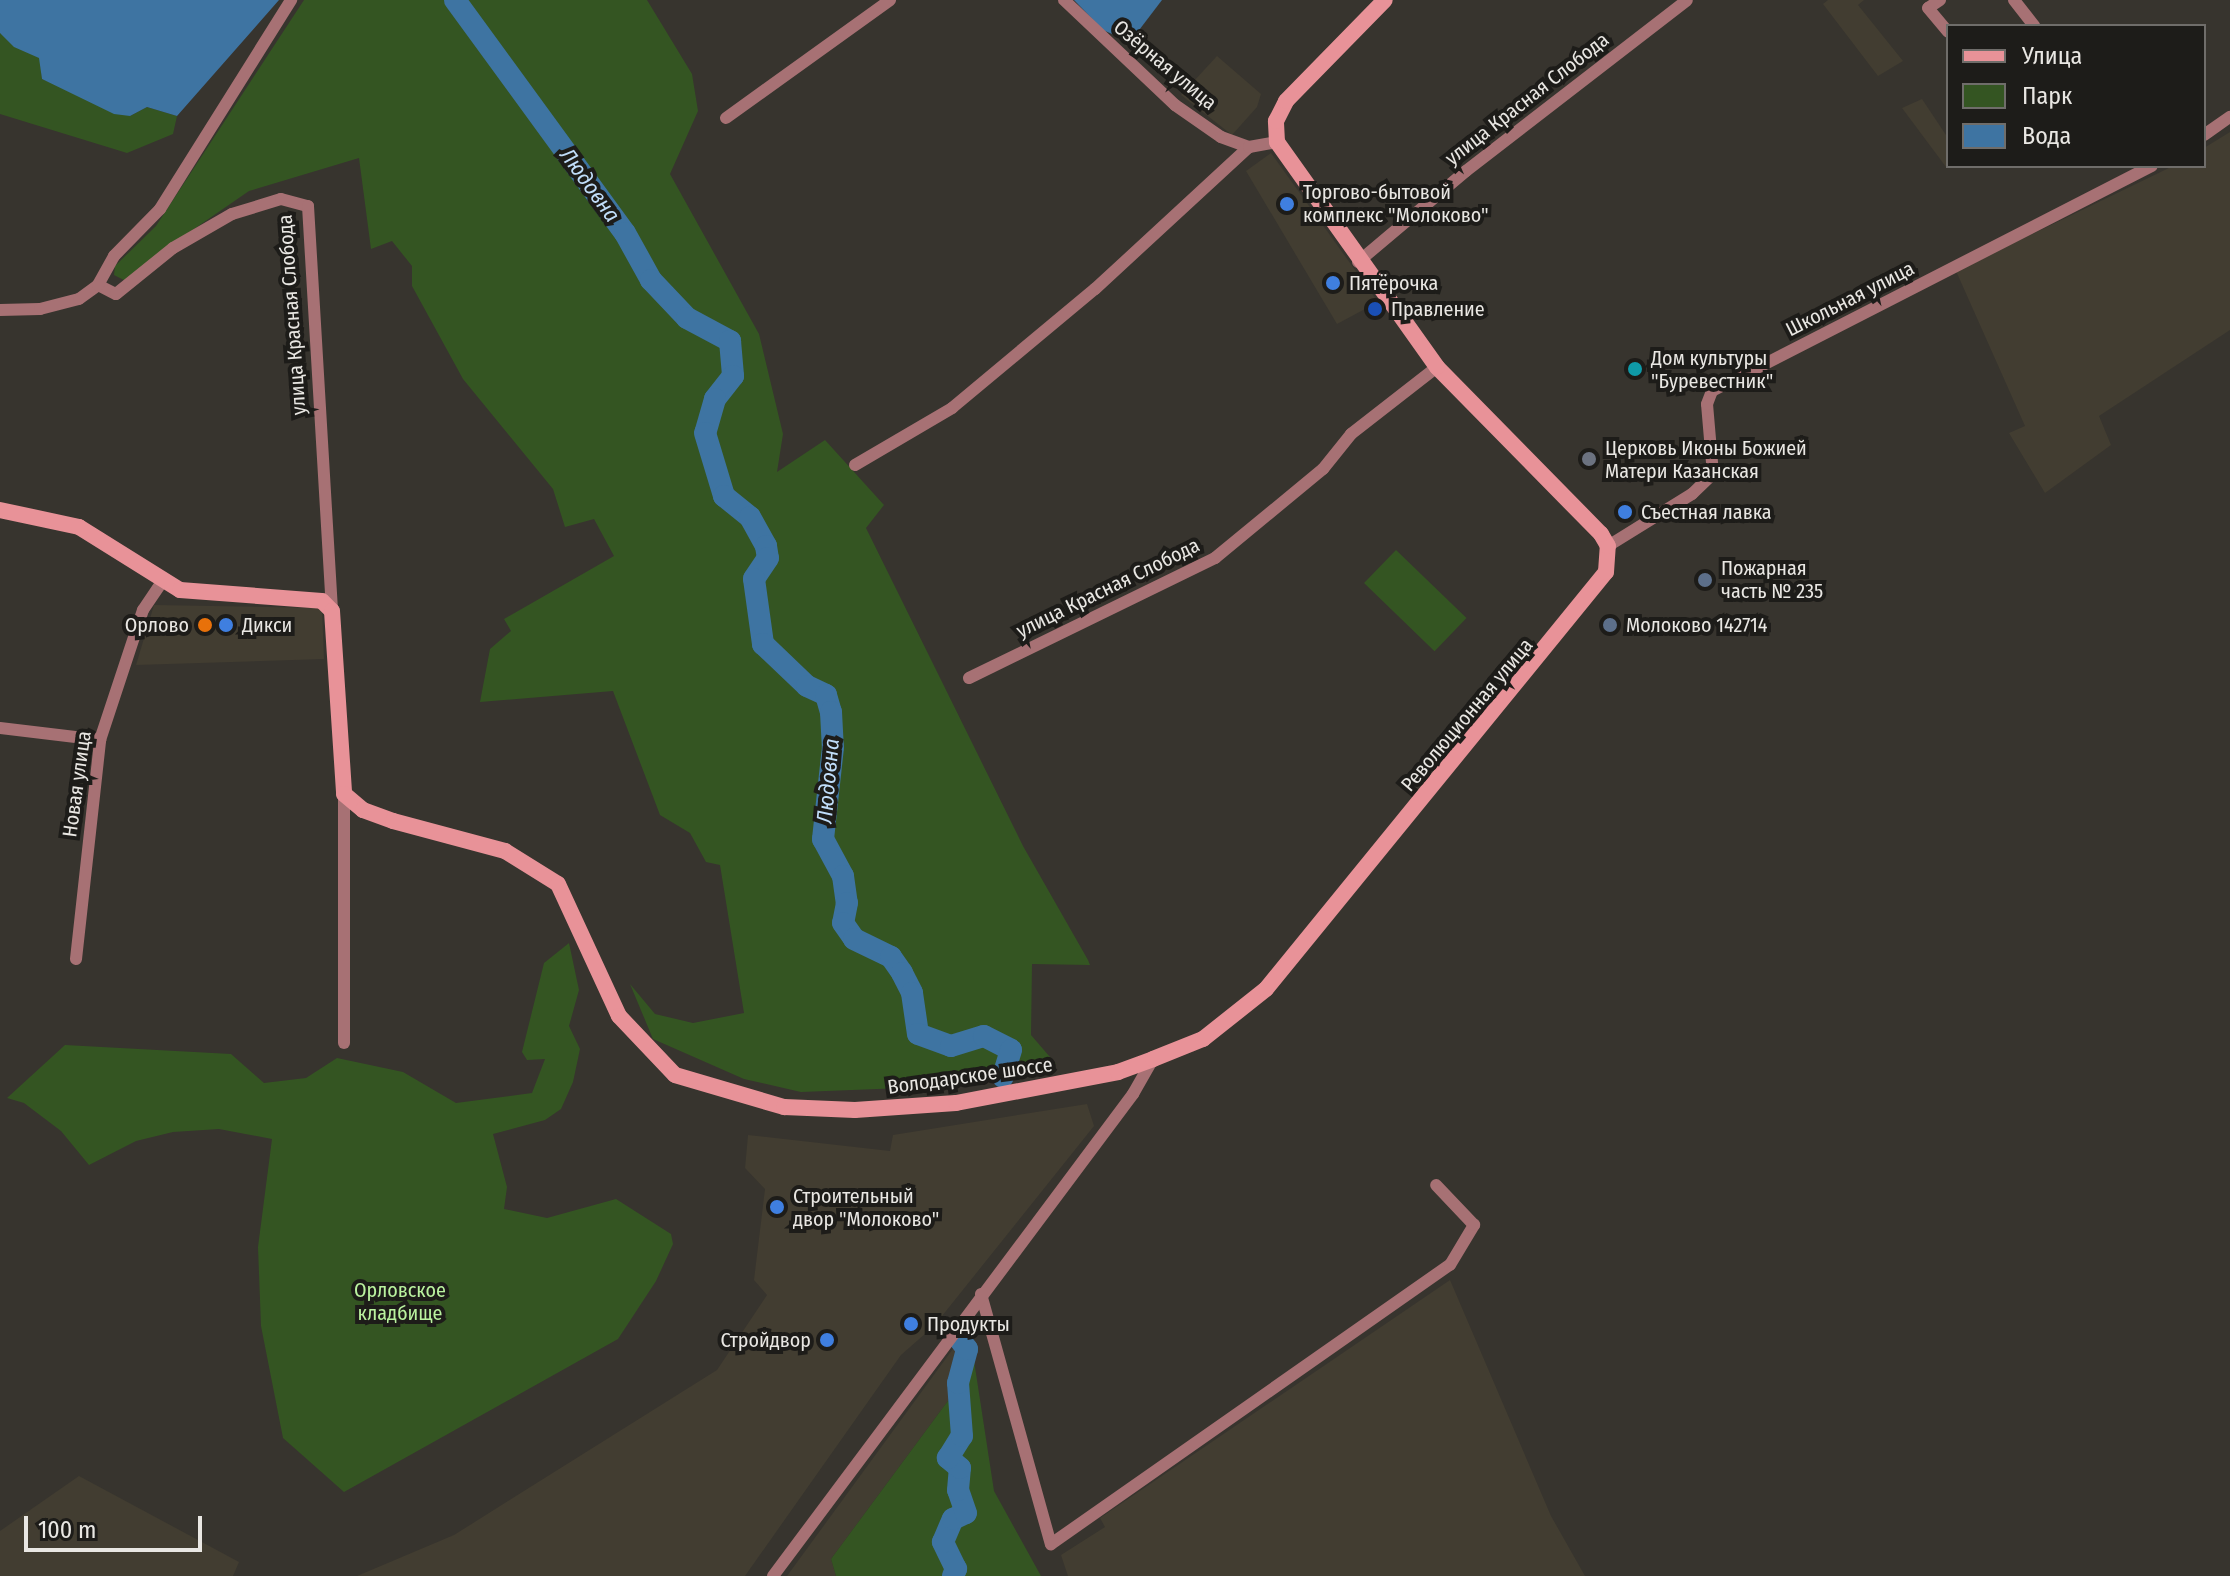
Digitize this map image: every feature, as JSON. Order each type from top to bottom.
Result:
[{"type":"main road","points":[[1385,0],[1286,101],[1276,121],[1277,142],[1358,262],[1437,367],[1585,516],[1608,546]]},
{"type":"main road","points":[[0,510],[79,527],[164,579],[203,595],[313,596],[332,611],[344,794]]},
{"type":"main road","name":"Революционная улица","points":[[1153,1059],[1203,1039],[1266,989],[1600,585],[1608,546]]},
{"type":"main road","name":"Володарское шоссе","points":[[344,794],[363,810],[393,821],[505,851],[558,884],[619,1016],[675,1075],[713,1090],[784,1107],[902,1108],[1062,1084],[1153,1059]]},
{"type":"street","points":[[0,310],[40,309],[79,299],[98,285],[114,256],[160,209],[291,0]]},
{"type":"street","points":[[726,118],[890,0]]},
{"type":"street","name":"Озёрная улица","points":[[1064,0],[1175,105],[1221,137],[1249,147]]},
{"type":"street","name":"улица Красная Слобода","points":[[1358,262],[1466,171],[1687,0]]},
{"type":"street","points":[[1940,0],[1928,8],[1946,30]]},
{"type":"street","points":[[2014,0],[2032,24]]},
{"type":"street","points":[[2206,134],[2230,117]]},
{"type":"street","points":[[855,465],[952,408],[1095,289],[1249,147],[1277,142]]},
{"type":"street","name":"Школьная улица","points":[[1608,546],[1692,494],[1713,474],[1707,404],[1712,391],[2148,168]]},
{"type":"street","name":"улица Красная Слобода","points":[[98,285],[116,294],[173,248],[232,214],[281,199],[308,206],[332,611]]},
{"type":"street","name":"улица Красная Слобода","points":[[969,678],[1215,558],[1323,469],[1351,434],[1437,367]]},
{"type":"street","name":"Новая улица","points":[[76,959],[100,740],[143,610],[164,579]]},
{"type":"street","points":[[0,728],[100,740]]},
{"type":"street","points":[[344,794],[344,1043]]},
{"type":"street","points":[[773,1576],[1133,1094],[1153,1059]]},
{"type":"street","points":[[981,1294],[1051,1544],[1450,1265],[1474,1225],[1436,1185]]},
{"type":"shaded area","points":[[1828,0],[1864,0],[1858,5],[1903,61],[1878,76],[1823,4]]},
{"type":"shaded area","points":[[1217,56],[1261,94],[1257,107],[1232,135],[1181,95]]},
{"type":"shaded area","points":[[1922,99],[1946,135],[1946,167],[1902,108]]},
{"type":"shaded area","points":[[2230,132],[2230,330],[2099,416],[2111,445],[2045,493],[2009,433],[2025,426],[1956,271],[2169,168],[2206,168],[2206,147]]},
{"type":"shaded area","points":[[1271,153],[1378,302],[1337,324],[1246,171]]},
{"type":"shaded area","points":[[154,605],[322,608],[324,659],[136,665]]},
{"type":"shaded area","name":"Стройдвор","points":[[1087,1104],[1094,1126],[934,1326],[901,1355],[745,1576],[357,1576],[454,1535],[717,1370],[767,1295],[754,1280],[765,1189],[745,1168],[748,1135],[890,1151],[893,1135]]},
{"type":"shaded area","points":[[1450,1280],[1551,1516],[1585,1576],[1068,1576],[1061,1555],[1105,1527],[1100,1518]]},
{"type":"shaded area","points":[[955,1346],[963,1353],[953,1394],[831,1559],[836,1576],[787,1576]]},
{"type":"shaded area","points":[[79,1476],[239,1562],[233,1576],[0,1576],[0,1531]]},
{"type":"green space","points":[[304,0],[647,0],[692,74],[698,111],[670,174],[759,334],[783,434],[777,472],[825,440],[884,505],[866,528],[1023,846],[1090,965],[1032,964],[1031,1035],[1056,1064],[903,1088],[801,1092],[744,1079],[653,1039],[630,984],[655,1014],[693,1023],[744,1013],[720,865],[706,862],[690,833],[660,815],[613,691],[480,702],[490,649],[511,631],[504,619],[614,556],[594,519],[565,527],[553,489],[463,379],[412,286],[412,266],[392,241],[371,249],[359,158],[249,191],[165,249],[128,282],[114,275],[115,266],[156,226]]},
{"type":"green space","points":[[0,33],[40,58],[42,79],[130,116],[147,107],[177,116],[173,134],[127,153],[0,114]]},
{"type":"green space","points":[[1396,550],[1466,618],[1435,651],[1364,583]]},
{"type":"green space","name":"Орловское кладбище","points":[[569,943],[579,990],[569,1026],[580,1049],[573,1082],[561,1109],[545,1120],[493,1134],[507,1187],[504,1209],[547,1218],[616,1199],[671,1234],[673,1244],[656,1281],[618,1339],[344,1492],[283,1438],[261,1326],[258,1247],[272,1139],[219,1129],[173,1132],[136,1141],[89,1165],[61,1131],[24,1103],[7,1098],[65,1045],[231,1054],[264,1083],[306,1078],[337,1058],[403,1072],[456,1103],[532,1093],[545,1059],[527,1060],[522,1052],[544,963]]},
{"type":"green space","points":[[969,1328],[994,1491],[1041,1576],[836,1576],[831,1559],[953,1394]]},
{"type":"water","points":[[0,0],[279,0],[177,116],[147,107],[130,116],[114,114],[42,79],[39,58],[14,47],[0,33]]},
{"type":"water","points":[[1074,0],[1162,0],[1130,42],[1103,30]]},
{"type":"waterway","name":"Людовна","points":[[455,0],[625,233],[651,280],[687,318],[730,341],[733,376],[715,399],[705,433],[724,496],[750,517],[766,546],[768,558],[754,579],[763,644],[807,686],[826,695],[831,712],[833,747],[823,839],[843,876],[847,903],[843,923],[854,939],[891,957],[902,973],[912,993],[918,1034],[951,1046],[984,1036],[1011,1050],[1003,1077]]},
{"type":"waterway","name":"Людовна","points":[[953,1576],[956,1569],[943,1542],[953,1519],[966,1513],[958,1490],[960,1468],[948,1458],[962,1436],[958,1383],[967,1349],[958,1337]]},
{"type":"place","name":"Торгово-бытовой комплекс \"Молоково\"","points":[[1287,204]]},
{"type":"place","name":"Пятёрочка","points":[[1333,283]]},
{"type":"place","name":"Правление","points":[[1375,309]]},
{"type":"place","name":"Дом культуры \"Буревестник\"","points":[[1635,369]]},
{"type":"place","name":"Церковь Иконы Божией Матери Казанская","points":[[1589,459]]},
{"type":"place","name":"Съестная лавка","points":[[1625,512]]},
{"type":"place","name":"Пожарная часть № 235","points":[[1705,580]]},
{"type":"place","name":"Орлово","points":[[205,625]]},
{"type":"place","name":"Дикси","points":[[226,625]]},
{"type":"place","name":"Молоково 142714","points":[[1610,625]]},
{"type":"place","name":"Строительный двор \"Молоково\"","points":[[777,1207]]},
{"type":"place","name":"Продукты","points":[[911,1324]]},
{"type":"place","name":"Стройдвор","points":[[827,1340]]}]
